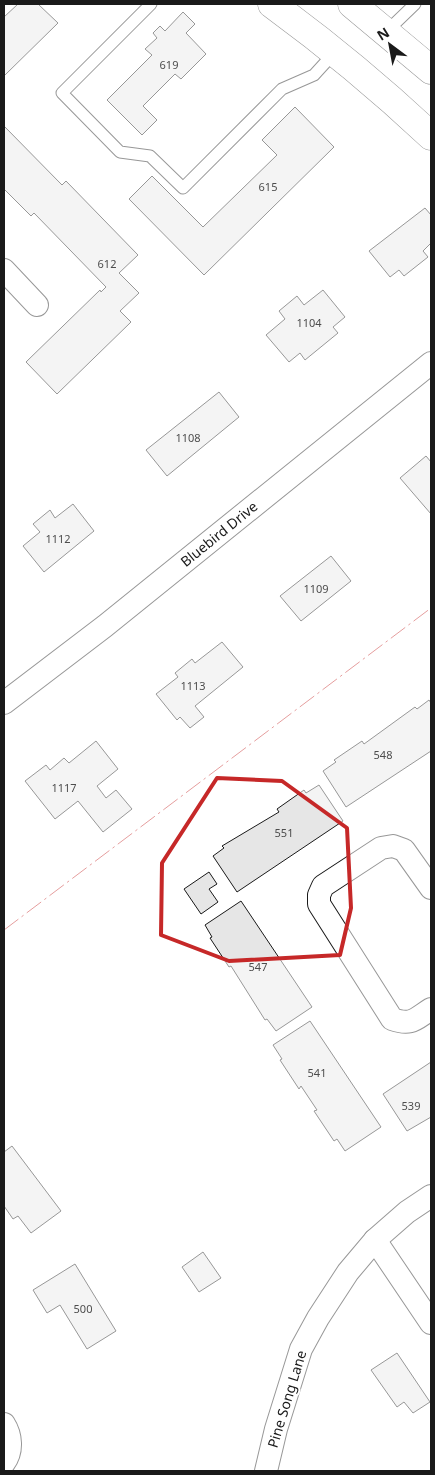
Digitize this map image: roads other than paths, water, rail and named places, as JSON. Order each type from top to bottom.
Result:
[{"type":"main road","points":[[272,4],[335,52],[405,111],[431,136]]},
{"type":"main road","points":[[352,4],[431,70]]},
{"type":"street","points":[[4,270],[37,305]]},
{"type":"street","name":"Bluebird Drive","points":[[4,703],[105,626],[431,363]]},
{"type":"street","points":[[431,888],[404,850],[393,846],[381,848],[323,886],[319,895],[319,904],[392,1019],[403,1023],[411,1022],[431,1009]]},
{"type":"street","name":"Pine Song Lane","points":[[266,1471],[276,1428],[301,1349],[318,1318],[348,1272],[375,1240],[407,1212],[431,1196]]},
{"type":"street","points":[[375,1240],[431,1322]]},
{"type":"street","points":[[4,1424],[8,1431],[10,1446],[4,1463]]},
{"type":"lane","points":[[151,4],[62,93],[120,152],[150,156],[183,188],[282,89],[314,75],[335,52]]},
{"type":"lane","points":[[386,32],[415,4]]}]
